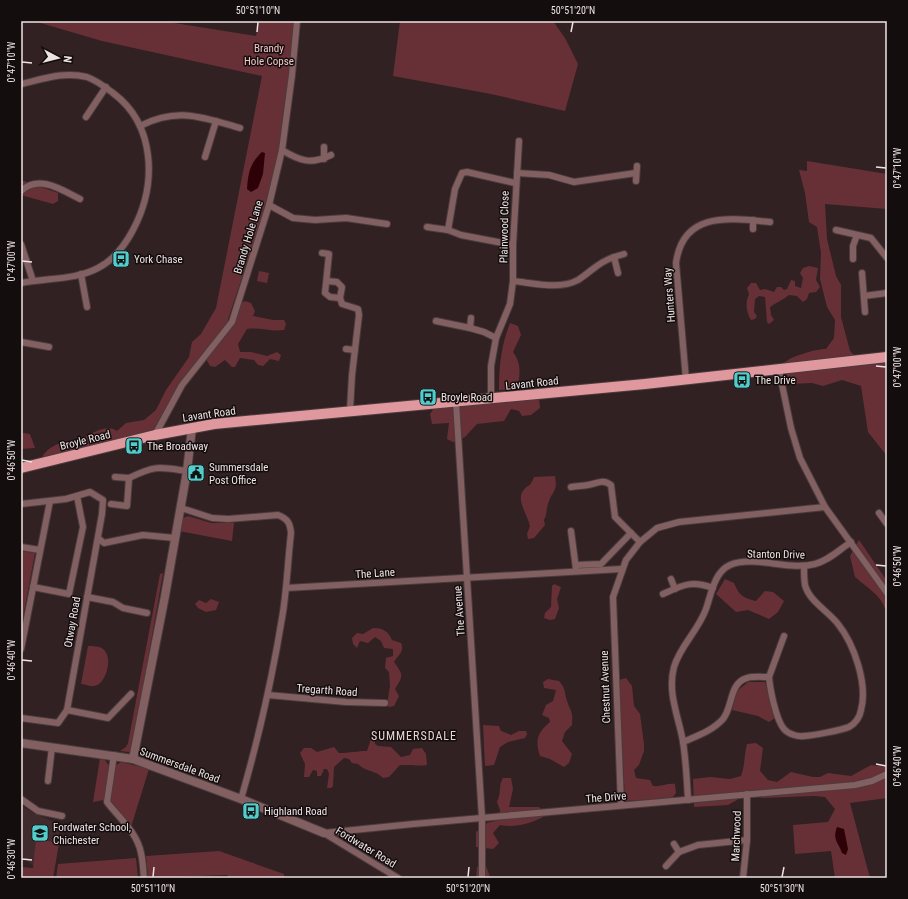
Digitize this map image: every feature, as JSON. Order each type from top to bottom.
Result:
[{"type":"main road","name":"Lavant Road","points":[[155,435],[192,428],[350,410],[491,399],[686,380],[887,357]]},
{"type":"main road","name":"Broyle Road","points":[[21,468],[155,435]]},
{"type":"street","name":"Brandy Hole Lane","points":[[155,435],[182,385],[232,322],[269,205],[282,150],[297,21]]},
{"type":"street","points":[[21,84],[50,77],[74,75],[86,77],[106,87],[127,106],[140,126],[149,154],[150,167],[147,191],[140,215],[130,234],[114,257],[98,268],[81,274],[21,283]]},
{"type":"street","points":[[86,117],[106,87]]},
{"type":"street","points":[[140,126],[161,117],[178,114],[192,115],[240,128]]},
{"type":"street","points":[[205,157],[216,121]]},
{"type":"street","name":"Plainwood Close","points":[[491,399],[491,366],[496,338],[510,304],[513,281],[512,245],[519,141]]},
{"type":"street","points":[[324,147],[324,159]]},
{"type":"street","points":[[282,150],[297,159],[318,162],[331,156]]},
{"type":"street","points":[[636,181],[637,166]]},
{"type":"street","points":[[448,230],[455,189],[462,173],[467,172],[515,183]]},
{"type":"street","points":[[517,173],[549,175],[574,182],[636,174]]},
{"type":"street","points":[[21,191],[37,184],[45,183],[80,199]]},
{"type":"street","points":[[269,205],[292,218],[310,220],[346,218],[387,224]]},
{"type":"street","name":"Hunters Way","points":[[686,380],[676,264],[678,251],[682,241],[691,230],[704,222],[723,220],[753,220],[770,222]]},
{"type":"street","points":[[753,220],[753,229]]},
{"type":"street","points":[[427,227],[448,230],[461,235],[512,245]]},
{"type":"street","points":[[836,230],[871,238],[887,258]]},
{"type":"street","points":[[853,259],[853,246],[857,235]]},
{"type":"street","points":[[21,244],[33,280]]},
{"type":"street","points":[[322,253],[329,254],[325,293],[330,297],[340,298]]},
{"type":"street","points":[[513,281],[553,285],[571,283],[579,279],[601,261],[624,254]]},
{"type":"street","points":[[614,257],[618,273]]},
{"type":"street","points":[[862,273],[865,312]]},
{"type":"street","points":[[81,274],[87,307]]},
{"type":"street","points":[[327,280],[337,282],[342,286],[340,298],[342,304],[358,309],[350,410]]},
{"type":"street","points":[[864,296],[887,293]]},
{"type":"street","points":[[470,328],[471,318]]},
{"type":"street","points":[[436,321],[470,328],[484,332],[496,338]]},
{"type":"street","points":[[21,342],[49,347]]},
{"type":"street","points":[[346,349],[355,350]]},
{"type":"street","points":[[779,370],[791,428],[800,458],[825,507],[887,593]]},
{"type":"street","name":"The Avenue","points":[[456,402],[482,818],[482,878]]},
{"type":"street","points":[[133,759],[181,508],[192,428]]},
{"type":"street","points":[[115,478],[129,478],[145,470],[156,467],[187,471]]},
{"type":"street","points":[[111,504],[127,506],[129,478]]},
{"type":"street","points":[[571,487],[590,485],[598,482],[606,482],[611,485],[615,517],[640,542]]},
{"type":"street","name":"Otway Road","points":[[21,504],[50,502],[90,492],[103,500],[98,538],[67,710]]},
{"type":"street","points":[[33,587],[69,594],[83,527],[77,496]]},
{"type":"street","points":[[21,649],[50,502]]},
{"type":"street","name":"Chestnut Avenue","points":[[620,805],[613,597],[621,569],[640,542],[657,528],[679,522],[825,507]]},
{"type":"street","points":[[181,508],[212,518],[228,519],[278,515],[285,518],[290,524],[291,533],[284,610],[257,745],[241,799]]},
{"type":"street","points":[[879,513],[887,524]]},
{"type":"street","points":[[570,531],[576,568]]},
{"type":"street","points":[[466,577],[576,568],[601,564],[631,533]]},
{"type":"street","points":[[98,538],[104,543],[143,535],[175,538]]},
{"type":"street","name":"Stanton Drive","points":[[688,800],[683,742],[674,706],[672,688],[673,669],[679,653],[699,626],[713,588],[721,572],[730,566],[768,562],[792,566],[804,566],[826,560],[851,542]]},
{"type":"street","points":[[21,547],[40,550]]},
{"type":"street","points":[[784,636],[769,677],[770,687],[779,718],[784,729],[794,735],[804,736],[849,727],[858,720],[862,710],[862,698],[856,658],[838,624],[812,598],[805,585],[804,566]]},
{"type":"street","points":[[576,568],[621,569]]},
{"type":"street","name":"The Lane","points":[[286,588],[466,577]]},
{"type":"street","points":[[671,578],[675,589]]},
{"type":"street","points":[[663,594],[688,583],[700,583],[713,588]]},
{"type":"street","points":[[87,597],[113,602],[123,608],[147,613]]},
{"type":"street","points":[[683,742],[704,734],[723,719],[728,712],[734,689],[740,682],[747,678],[769,677]]},
{"type":"street","points":[[21,718],[58,723],[67,710],[108,718],[131,694]]},
{"type":"street","name":"Tregarth Road","points":[[268,695],[346,702],[382,701]]},
{"type":"street","name":"Summersdale Road","points":[[21,742],[133,759],[241,799],[324,833]]},
{"type":"street","points":[[48,781],[52,747]]},
{"type":"street","points":[[114,755],[108,785],[107,802],[131,831],[137,841],[141,853],[144,878]]},
{"type":"street","name":"The Drive","points":[[324,833],[854,785],[872,781],[887,774]]},
{"type":"street","name":"Marchwood","points":[[743,878],[748,840],[747,794]]},
{"type":"street","points":[[21,799],[38,810],[62,816]]},
{"type":"street","name":"Fordwater Road","points":[[324,833],[398,878]]},
{"type":"street","points":[[666,866],[679,852],[698,845],[748,840]]},
{"type":"street","points":[[674,844],[679,852]]},
{"type":"shaded area","points":[[262,152],[265,153],[263,174],[258,188],[251,192],[247,189],[249,173],[252,164]]},
{"type":"shaded area","name":"Fordwater School, Chichester","points":[[21,805],[33,813],[60,824],[59,843],[53,878],[47,878],[21,855]]},
{"type":"shaded area","points":[[837,827],[844,829],[848,849],[846,855],[842,853],[836,841],[835,835]]},
{"type":"green space","name":"Brandy Hole Copse","points":[[34,21],[162,21],[256,36],[259,21],[295,21],[280,150],[269,197],[228,319],[229,322],[180,384],[155,432],[44,460],[43,455],[59,443],[66,441],[72,442],[104,429],[117,431],[126,423],[144,420],[156,410],[166,390],[189,357],[192,342],[201,334],[216,308],[262,76],[102,41]]},
{"type":"green space","points":[[400,21],[553,21],[565,38],[578,64],[565,111],[491,94],[393,76]]},
{"type":"green space","points":[[807,161],[887,174],[887,209],[825,204],[827,239],[836,276],[841,285],[841,317],[850,351],[856,357],[887,361],[887,456],[868,432],[861,386],[842,380],[823,386],[812,383],[789,384],[784,363],[787,360],[804,353],[826,349],[834,338],[835,320],[827,307],[820,279],[821,253],[817,227],[809,222],[805,193],[799,170],[807,171]]},
{"type":"green space","points":[[21,180],[58,193],[58,201],[53,204],[21,195]]},
{"type":"green space","points":[[809,266],[818,268],[816,280],[820,287],[816,292],[809,293],[807,299],[803,302],[797,296],[789,295],[770,307],[771,315],[774,320],[769,324],[767,322],[765,297],[759,296],[755,299],[754,312],[757,316],[755,319],[751,320],[747,310],[749,294],[747,288],[751,283],[756,283],[760,290],[765,289],[774,292],[777,287],[781,287],[784,290],[787,289],[791,280],[795,281],[795,286],[801,288],[803,278],[800,273],[803,268]]},
{"type":"green space","points":[[259,271],[269,273],[267,283],[257,281]]},
{"type":"green space","points":[[245,301],[251,303],[255,311],[253,316],[273,320],[284,320],[286,324],[284,330],[247,329],[238,344],[240,352],[251,352],[267,356],[277,352],[281,355],[279,361],[270,359],[263,366],[258,365],[254,360],[240,358],[235,367],[232,367],[225,360],[215,367],[210,366],[206,359],[235,323],[241,303]]},
{"type":"green space","points":[[510,323],[518,326],[521,335],[513,352],[518,361],[520,370],[519,379],[517,389],[499,390],[501,356],[504,340]]},
{"type":"green space","points":[[539,398],[540,408],[531,415],[522,416],[519,411],[511,409],[504,421],[477,424],[465,437],[453,442],[447,439],[449,423],[432,424],[430,414],[435,407]]},
{"type":"green space","points":[[21,434],[30,434],[35,448],[21,449]]},
{"type":"green space","points":[[555,476],[556,486],[547,506],[544,520],[545,525],[534,538],[528,539],[527,534],[530,526],[523,508],[521,495],[534,477]]},
{"type":"green space","points":[[188,516],[211,523],[234,523],[232,541],[179,531],[181,519]]},
{"type":"green space","points":[[859,540],[887,581],[887,627],[886,612],[881,601],[874,592],[855,577],[850,556]]},
{"type":"green space","points":[[21,551],[35,553],[21,628]]},
{"type":"green space","points":[[163,573],[132,750],[129,752],[120,751],[126,747],[128,743],[160,574]]},
{"type":"green space","points":[[725,579],[734,583],[740,593],[748,599],[756,601],[765,591],[773,592],[784,601],[778,612],[769,619],[748,610],[736,612],[716,594]]},
{"type":"green space","points":[[554,584],[561,587],[557,599],[559,608],[555,619],[550,620],[544,618],[545,613],[551,607],[552,586]]},
{"type":"green space","points":[[211,599],[219,602],[216,610],[206,612],[198,608],[195,604],[199,600],[206,603]]},
{"type":"green space","points":[[373,628],[385,631],[389,634],[392,640],[401,643],[402,646],[402,651],[394,662],[401,673],[401,678],[395,689],[399,696],[394,706],[389,707],[387,705],[390,686],[389,672],[385,668],[386,658],[393,656],[393,649],[384,648],[381,641],[375,637],[368,643],[360,641],[357,648],[353,644],[352,638],[357,633],[363,634]]},
{"type":"green space","points":[[88,646],[102,648],[108,658],[105,676],[102,681],[94,686],[81,684]]},
{"type":"green space","points":[[626,678],[632,686],[634,706],[640,714],[644,744],[644,751],[639,765],[634,770],[636,778],[650,780],[653,786],[675,784],[676,793],[672,798],[625,801],[619,680]]},
{"type":"green space","points":[[548,679],[559,681],[564,688],[572,714],[572,725],[565,732],[562,741],[572,754],[569,763],[564,767],[550,759],[540,756],[538,750],[538,737],[542,730],[550,722],[549,718],[542,715],[546,705],[553,701],[556,690],[544,688],[543,682]]},
{"type":"green space","points":[[748,682],[765,682],[775,718],[769,722],[758,716],[732,710],[737,691]]},
{"type":"green space","points":[[483,725],[499,726],[501,731],[511,735],[519,731],[526,731],[527,734],[525,738],[508,742],[500,747],[494,765],[485,766]]},
{"type":"green space","points":[[371,739],[375,739],[375,744],[378,746],[391,747],[401,757],[410,755],[413,749],[422,748],[426,754],[427,765],[400,765],[389,777],[383,778],[358,764],[352,763],[349,759],[344,758],[334,767],[333,786],[331,788],[327,788],[329,774],[327,769],[324,769],[321,776],[317,776],[317,771],[313,770],[309,777],[304,777],[305,764],[300,753],[304,748],[311,748],[317,752],[334,747],[339,753],[367,751]]},
{"type":"green space","points":[[756,743],[763,748],[760,771],[768,780],[777,782],[791,772],[813,777],[820,777],[828,773],[851,776],[871,765],[887,767],[887,798],[850,803],[870,878],[835,878],[831,851],[795,854],[793,825],[828,822],[835,809],[825,797],[762,798],[751,791],[742,792],[737,800],[728,805],[694,807],[693,779],[710,777],[730,779],[741,776],[747,744]]},
{"type":"green space","points":[[100,758],[105,760],[109,766],[104,800],[93,802]]},
{"type":"green space","points":[[121,762],[149,769],[131,827],[117,812],[110,800],[115,766]]},
{"type":"green space","points":[[503,778],[511,778],[513,789],[509,807],[539,807],[542,810],[543,817],[522,825],[500,825],[493,833],[499,843],[493,849],[476,847],[476,832],[487,823],[499,820],[500,810],[497,802]]},
{"type":"green space","points":[[36,839],[59,843],[53,878],[21,878],[21,867],[33,868]]},
{"type":"green space","points":[[219,851],[284,874],[284,878],[228,878],[227,875],[148,878],[146,856]]},
{"type":"green space","points":[[136,858],[138,877],[56,878],[58,864]]},
{"type":"green space","points":[[486,866],[490,877],[498,878],[476,878],[477,867]]},
{"type":"place","name":"York Chase","points":[[121,259]]},
{"type":"place","name":"The Drive","points":[[742,380]]},
{"type":"place","name":"Broyle Road","points":[[428,397]]},
{"type":"place","name":"The Broadway","points":[[134,446]]},
{"type":"place","name":"Summersdale Post Office","points":[[196,473]]},
{"type":"place","name":"Highland Road","points":[[251,811]]},
{"type":"place","name":"Fordwater School, Chichester","points":[[40,833]]},
{"type":"district","name":"SUMMERSDALE","points":[[414,736]]}]
